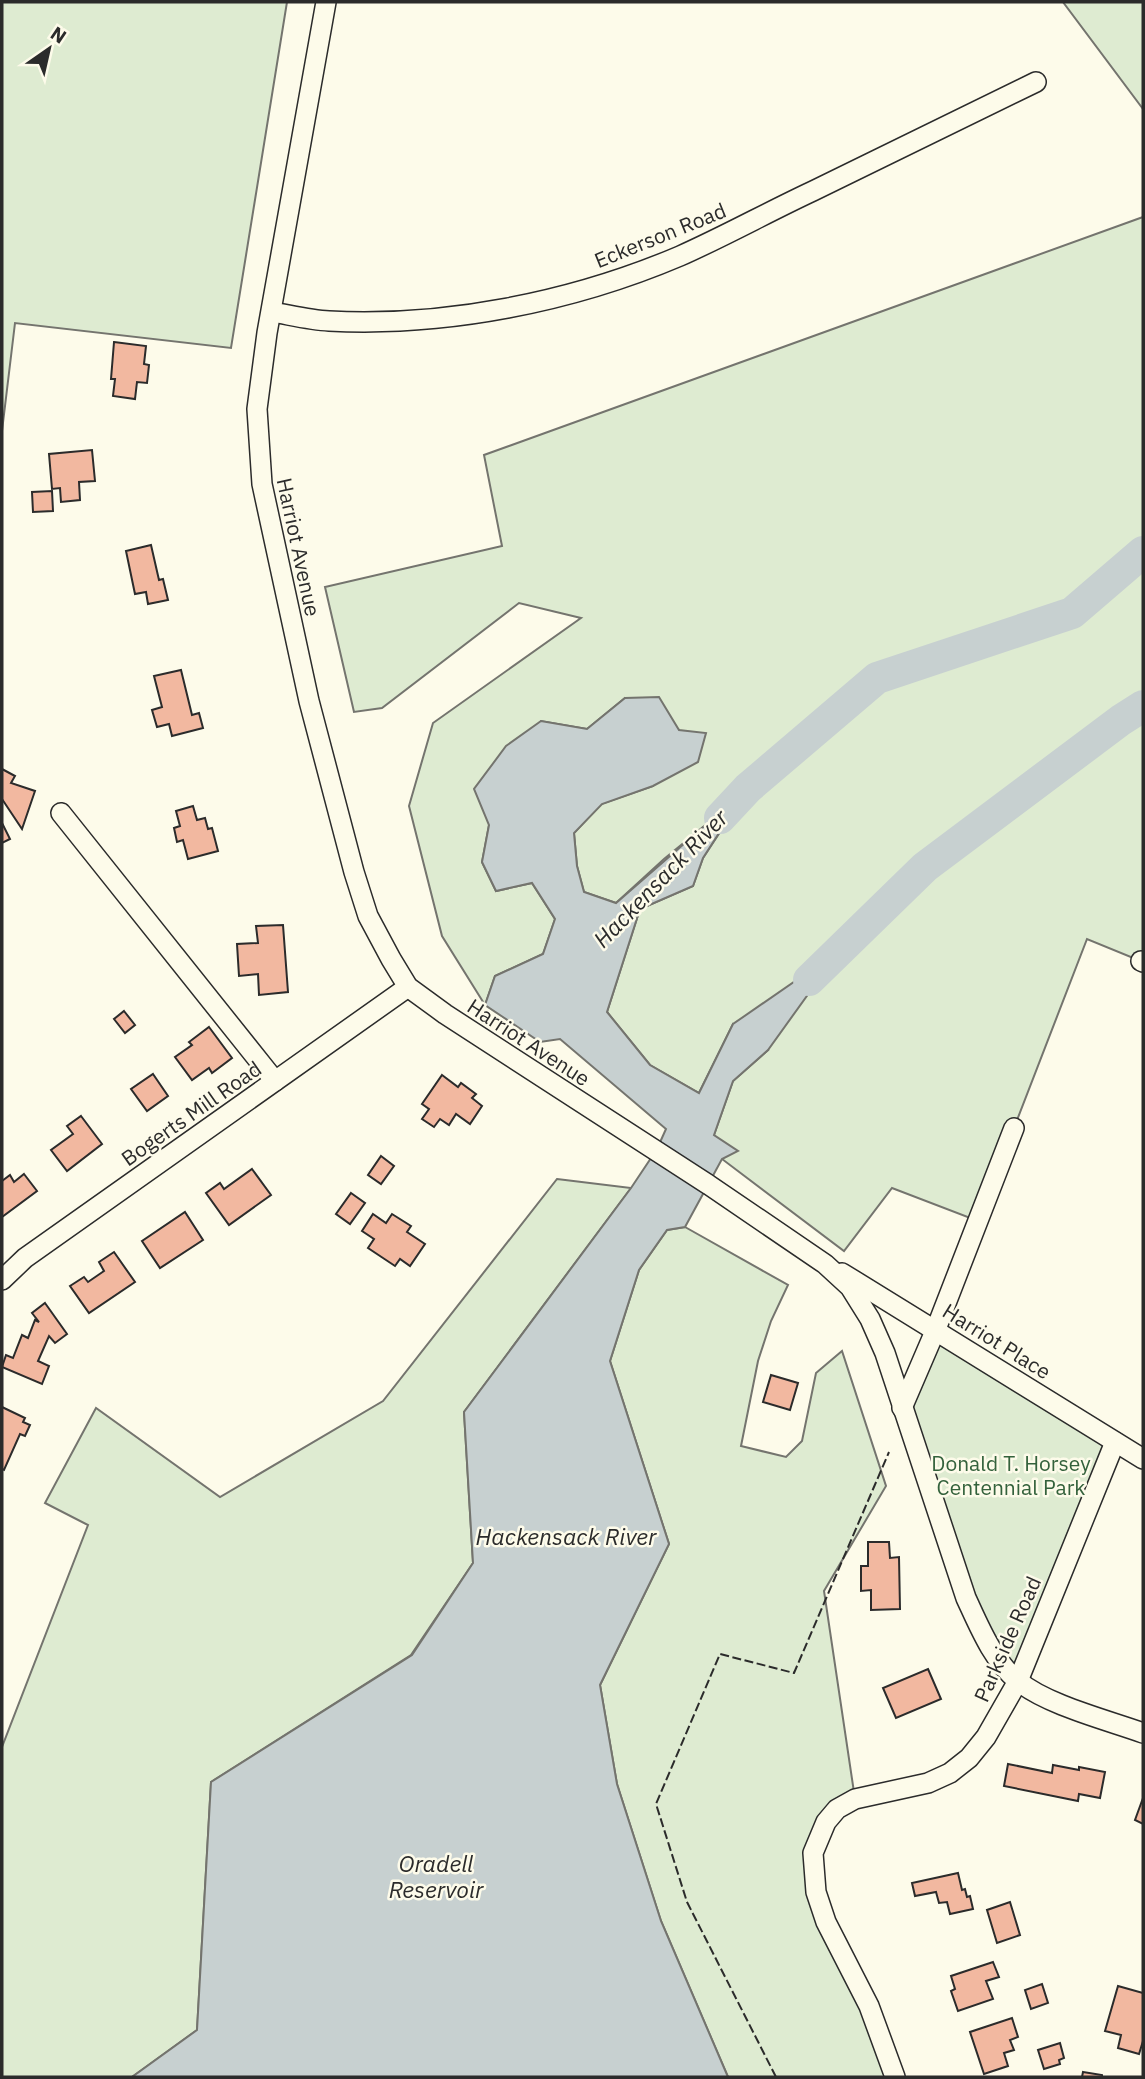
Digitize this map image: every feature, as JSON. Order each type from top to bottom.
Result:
[{"type":"street","name":"Harriot Avenue","points":[[326,2],[272,312],[257,409],[258,441],[266,508],[309,701],[368,916],[408,987],[444,1014],[709,1185],[825,1264],[850,1287],[870,1319],[885,1353],[966,1598],[981,1632],[1018,1681],[1047,1698],[1143,1733]]},
{"type":"street","name":"Eckerson Road","points":[[272,312],[327,321],[387,321],[446,316],[564,295],[621,278],[732,232],[1036,82]]},
{"type":"street","points":[[61,813],[275,1081]]},
{"type":"street","name":"Bogerts Mill Road","points":[[2,1280],[25,1258],[408,987]]},
{"type":"street","points":[[902,1408],[936,1329],[1014,1128]]},
{"type":"street","name":"Harriot Place","points":[[825,1264],[936,1329],[1143,1459]]},
{"type":"street","name":"Parkside Road","points":[[895,2077],[869,2006],[826,1922],[816,1892],[813,1853],[826,1822],[837,1809],[855,1799],[928,1783],[950,1773],[969,1758],[986,1737],[1018,1681],[1115,1442]]},
{"type":"green space","points":[[2,2],[287,2],[231,348],[15,323],[2,431]]},
{"type":"green space","points":[[1063,2],[1143,2],[1143,109]]},
{"type":"green space","points":[[1143,217],[1143,962],[1087,939],[978,1221],[892,1188],[844,1251],[722,1159],[714,1135],[733,1081],[768,1050],[733,1024],[699,1093],[650,1065],[607,1012],[640,909],[693,886],[703,858],[747,791],[664,859],[616,903],[584,892],[577,866],[574,833],[601,804],[653,786],[679,730],[625,698],[587,729],[541,721],[489,825],[482,862],[496,891],[532,883],[555,919],[543,954],[495,976],[485,1005],[442,936],[409,806],[433,723],[581,618],[519,603],[382,708],[354,712],[325,587],[502,546],[484,455]]},
{"type":"green space","points":[[557,1179],[631,1188],[464,1412],[473,1563],[411,1655],[211,1782],[197,2030],[132,2077],[2,2077],[2,1747],[88,1525],[45,1503],[96,1408],[220,1497],[383,1401]]},
{"type":"green space","points":[[685,1227],[788,1285],[771,1321],[758,1361],[741,1446],[786,1457],[802,1441],[816,1373],[842,1351],[886,1486],[824,1591],[855,1799],[837,1809],[813,1868],[895,2077],[728,2077],[661,1921],[617,1784],[600,1685],[669,1544],[610,1361],[639,1270],[667,1230]]},
{"type":"green space","name":"Donald T. Horsey Centennial Park","points":[[936,1329],[1115,1442],[1018,1681],[1001,1661],[902,1408]]},
{"type":"water","name":"Oradell Reservoir","points":[[659,697],[679,730],[706,733],[698,762],[653,786],[602,804],[574,833],[577,866],[584,892],[616,903],[748,788],[703,858],[693,886],[640,909],[607,1012],[650,1065],[699,1093],[733,1024],[840,950],[768,1050],[733,1081],[714,1135],[738,1151],[722,1159],[685,1227],[667,1230],[639,1270],[610,1361],[669,1544],[600,1685],[617,1784],[661,1921],[728,2077],[132,2077],[197,2030],[211,1782],[412,1655],[473,1563],[464,1412],[631,1188],[657,1149],[666,1129],[560,1039],[540,1042],[485,1005],[495,976],[543,954],[555,919],[532,883],[496,891],[482,862],[489,825],[474,789],[506,746],[541,721],[587,729],[625,698]]},
{"type":"building","points":[[114,342],[146,346],[144,364],[149,365],[147,383],[137,382],[135,399],[113,396],[115,379],[111,379]]},
{"type":"building","points":[[92,450],[95,481],[79,482],[80,500],[61,502],[60,488],[52,489],[49,454]]},
{"type":"building","points":[[52,491],[53,511],[33,512],[32,492]]},
{"type":"building","points":[[151,545],[159,580],[163,579],[168,600],[148,604],[146,592],[135,594],[126,551]]},
{"type":"building","points":[[181,670],[192,715],[199,713],[203,728],[172,736],[169,724],[157,727],[152,710],[162,707],[154,676]]},
{"type":"building","points":[[2,769],[15,776],[11,783],[35,791],[22,829],[2,799]]},
{"type":"building","points":[[193,806],[197,820],[205,818],[208,829],[212,828],[218,851],[188,859],[183,840],[177,842],[174,828],[180,826],[176,811]]},
{"type":"building","points":[[2,823],[10,839],[2,843]]},
{"type":"building","points":[[283,925],[288,992],[259,995],[258,974],[239,976],[237,944],[258,943],[256,926]]},
{"type":"building","points":[[124,1011],[135,1025],[125,1033],[114,1019]]},
{"type":"building","points":[[209,1027],[232,1058],[212,1073],[209,1068],[192,1080],[175,1057],[192,1045],[189,1042]]},
{"type":"building","points":[[153,1074],[168,1096],[147,1111],[131,1089]]},
{"type":"building","points":[[442,1075],[458,1087],[461,1083],[476,1094],[472,1098],[482,1106],[470,1124],[456,1114],[449,1125],[440,1119],[434,1127],[422,1119],[429,1109],[422,1104]]},
{"type":"building","points":[[81,1116],[102,1144],[67,1171],[51,1150],[73,1134],[67,1126]]},
{"type":"building","points":[[381,1156],[394,1166],[381,1184],[368,1175]]},
{"type":"building","points":[[252,1169],[271,1195],[229,1225],[206,1193],[220,1183],[224,1189]]},
{"type":"building","points":[[24,1174],[37,1191],[2,1217],[2,1181],[10,1175],[14,1182]]},
{"type":"building","points":[[351,1193],[365,1203],[350,1224],[336,1214]]},
{"type":"building","points":[[185,1212],[203,1240],[160,1268],[142,1241]]},
{"type":"building","points":[[373,1214],[386,1223],[392,1214],[411,1226],[407,1232],[425,1244],[410,1266],[400,1259],[395,1266],[368,1248],[374,1239],[362,1231]]},
{"type":"building","points":[[114,1252],[135,1282],[89,1313],[70,1286],[84,1277],[88,1282],[104,1271],[99,1262]]},
{"type":"building","points":[[45,1303],[67,1334],[55,1343],[49,1336],[38,1361],[49,1366],[42,1384],[2,1367],[6,1355],[13,1358],[22,1335],[28,1338],[35,1320],[39,1322],[32,1313]]},
{"type":"building","points":[[771,1375],[798,1383],[790,1410],[763,1402]]},
{"type":"building","points":[[2,1407],[25,1418],[23,1422],[30,1425],[25,1436],[20,1434],[4,1470],[2,1469]]},
{"type":"building","points":[[868,1542],[889,1542],[890,1558],[899,1557],[900,1609],[871,1610],[871,1590],[861,1591],[861,1566],[868,1566]]},
{"type":"building","points":[[928,1669],[941,1699],[896,1718],[883,1688]]},
{"type":"building","points":[[1008,1764],[1052,1773],[1053,1765],[1105,1772],[1100,1798],[1079,1794],[1078,1801],[1004,1786]]},
{"type":"building","points":[[1143,1798],[1143,1824],[1135,1820]]},
{"type":"building","points":[[958,1873],[962,1890],[965,1889],[967,1897],[970,1896],[973,1909],[950,1914],[947,1902],[939,1903],[936,1892],[915,1896],[912,1883]]},
{"type":"building","points":[[1010,1902],[1020,1935],[997,1943],[987,1910]]},
{"type":"building","points":[[993,1962],[999,1977],[986,1981],[993,1999],[958,2011],[951,1991],[955,1989],[951,1976]]},
{"type":"building","points":[[1042,1984],[1048,2003],[1031,2009],[1025,1990]]},
{"type":"building","points":[[1118,1986],[1143,1993],[1143,2041],[1139,2054],[1118,2048],[1121,2035],[1105,2031]]},
{"type":"building","points":[[1012,2018],[1018,2037],[1010,2040],[1014,2050],[1004,2053],[1008,2066],[984,2074],[970,2032]]},
{"type":"building","points":[[1060,2043],[1064,2058],[1059,2060],[1060,2064],[1044,2069],[1038,2050]]},
{"type":"building","points":[[1083,2072],[1102,2075],[1102,2077],[1082,2077]]},
{"type":"waterway","name":"Hackensack River","points":[[720,818],[748,788],[877,678],[1072,613],[1143,552]]},
{"type":"waterway","points":[[809,980],[925,867],[1143,706]]},
{"type":"fence","points":[[776,2077],[687,1902],[656,1804],[720,1654],[794,1673],[889,1452]]}]
